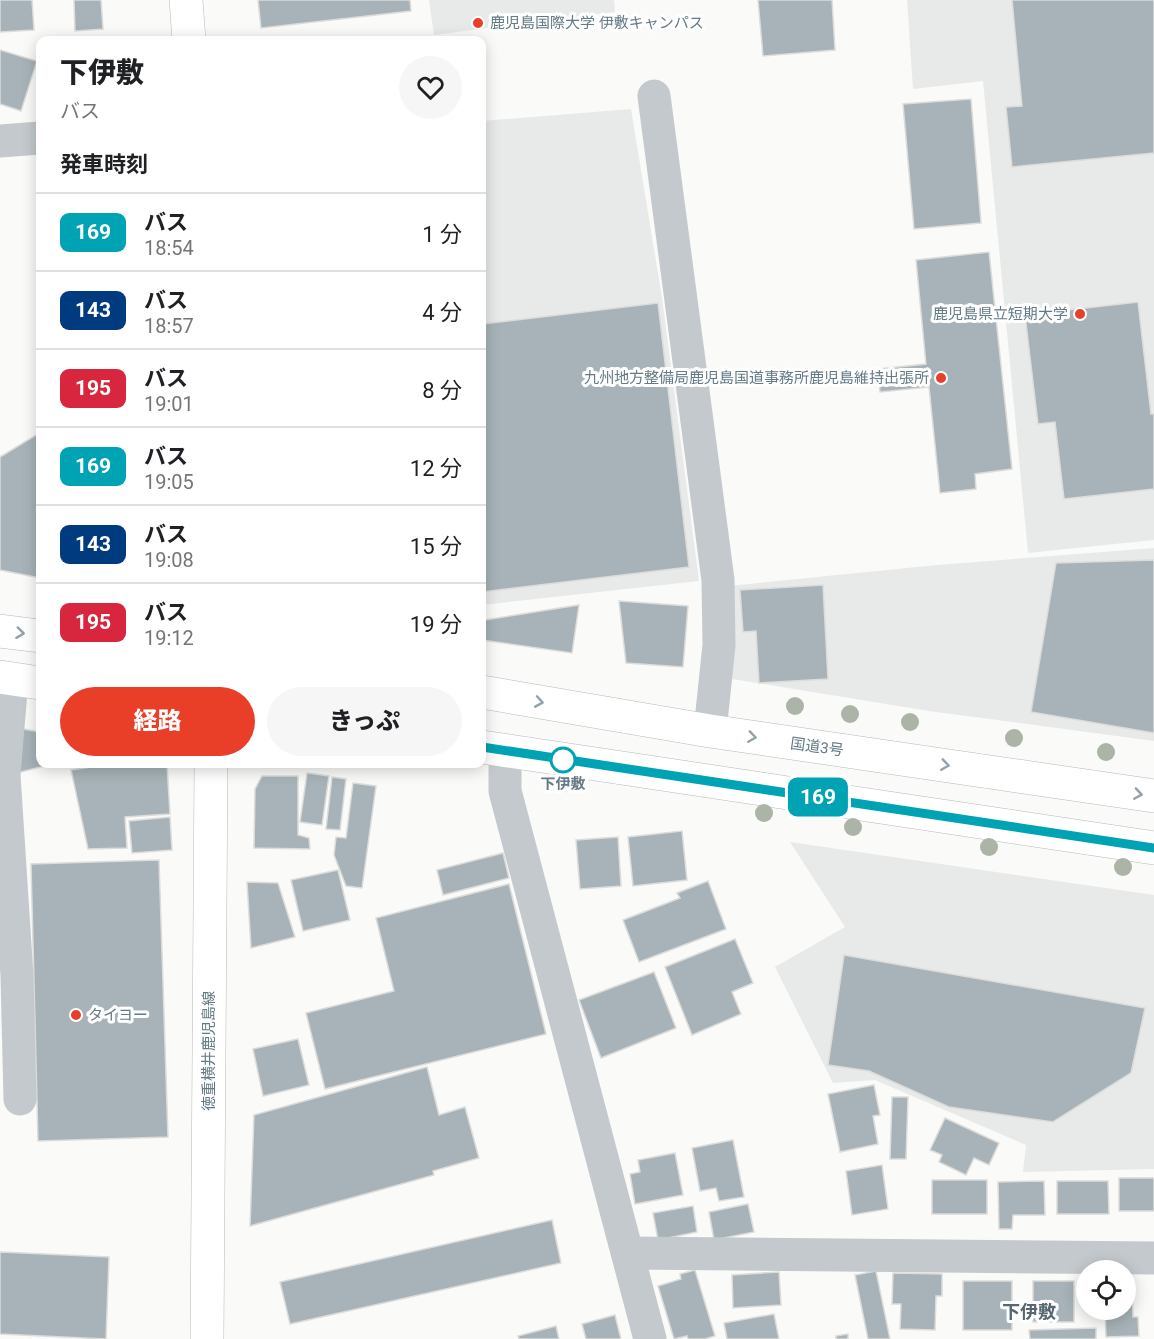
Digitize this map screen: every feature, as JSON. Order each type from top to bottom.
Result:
[{"type":"main road","points":[[186,0],[189,36]]},
{"type":"main road","points":[[0,631],[36,636]]},
{"type":"main road","name":"国道3号","points":[[486,693],[710,731],[1154,796]]},
{"type":"main road","points":[[493,749],[1154,848]]},
{"type":"main road","name":"徳重横井鹿児島線","points":[[207,1339],[211,768]]},
{"type":"street","points":[[654,96],[718,580],[719,645],[710,731]]},
{"type":"street","points":[[0,141],[36,138]]},
{"type":"street","points":[[18,680],[4,775],[17,976],[20,1099]]},
{"type":"street","points":[[493,749],[650,1339]]},
{"type":"street","points":[[628,1253],[1154,1258]]},
{"type":"shaded area","name":"鹿児島国際大学 伊敷キャンパス","points":[[429,0],[614,0],[615,12],[434,35]]},
{"type":"shaded area","name":"鹿児島県立短期大学","points":[[907,0],[1154,0],[1154,540],[1028,553],[983,81],[913,89]]},
{"type":"shaded area","points":[[631,109],[662,298],[699,581],[486,605],[486,121]]},
{"type":"shaded area","points":[[1154,548],[1154,741],[929,711],[732,679],[728,586],[937,565]]},
{"type":"shaded area","points":[[790,842],[1154,895],[1154,1169],[1023,1172],[1026,1145],[875,1080],[833,1083],[775,967],[845,927]]},
{"type":"building","points":[[0,0],[32,0],[34,30],[0,32]]},
{"type":"building","points":[[74,0],[101,0],[103,29],[75,31]]},
{"type":"building","points":[[258,0],[410,0],[411,11],[261,28]]},
{"type":"building","points":[[758,0],[832,0],[835,50],[763,56]]},
{"type":"building","points":[[1012,0],[1154,0],[1154,153],[1012,167],[1006,107],[1022,106]]},
{"type":"building","points":[[0,50],[36,61],[21,111],[0,104]]},
{"type":"building","points":[[971,99],[981,223],[914,229],[903,104]]},
{"type":"building","name":"九州地方整備局鹿児島国道事務所鹿児島維持出張所","points":[[989,252],[1012,469],[975,474],[976,489],[940,493],[929,387],[880,392],[878,369],[926,364],[916,260]]},
{"type":"building","points":[[1138,302],[1151,414],[1154,414],[1154,489],[1064,499],[1055,422],[1038,424],[1025,315]]},
{"type":"building","points":[[658,303],[689,567],[486,592],[486,324]]},
{"type":"building","points":[[36,435],[36,577],[0,570],[0,457]]},
{"type":"building","points":[[1154,560],[1154,733],[1031,712],[1056,563]]},
{"type":"building","points":[[823,585],[828,679],[759,683],[756,631],[743,632],[740,590]]},
{"type":"building","points":[[619,601],[688,606],[683,667],[626,663]]},
{"type":"building","points":[[579,605],[572,653],[486,641],[486,620]]},
{"type":"building","points":[[23,729],[36,731],[36,768],[17,773]]},
{"type":"building","points":[[167,768],[170,814],[125,817],[127,848],[88,849],[71,770]]},
{"type":"building","points":[[307,773],[329,776],[322,825],[300,822]]},
{"type":"building","points":[[262,776],[298,776],[298,835],[309,838],[310,849],[254,848],[255,789]]},
{"type":"building","points":[[332,777],[346,779],[340,830],[326,829]]},
{"type":"building","points":[[353,783],[376,786],[362,888],[346,886],[334,855],[336,837],[346,838]]},
{"type":"building","points":[[170,817],[172,850],[132,853],[129,821]]},
{"type":"building","points":[[682,831],[687,880],[633,886],[628,837]]},
{"type":"building","points":[[618,837],[621,886],[580,889],[576,840]]},
{"type":"building","points":[[503,853],[509,878],[443,895],[437,870]]},
{"type":"building","points":[[159,860],[168,1137],[38,1141],[31,864]]},
{"type":"building","points":[[338,870],[350,920],[303,931],[291,880]]},
{"type":"building","points":[[708,881],[726,929],[639,962],[623,920],[680,898],[677,893]]},
{"type":"building","points":[[247,882],[278,883],[295,937],[251,948]]},
{"type":"building","points":[[509,884],[546,1034],[325,1089],[306,1013],[394,991],[376,918]]},
{"type":"building","points":[[735,939],[753,983],[732,992],[741,1014],[692,1035],[665,967]]},
{"type":"building","points":[[844,955],[1145,1008],[1131,1073],[1053,1122],[949,1107],[869,1071],[828,1065]]},
{"type":"building","points":[[654,972],[676,1028],[601,1058],[579,1000]]},
{"type":"building","points":[[298,1039],[309,1085],[263,1096],[253,1049]]},
{"type":"building","points":[[427,1067],[439,1115],[465,1107],[479,1158],[433,1171],[434,1175],[250,1226],[254,1115]]},
{"type":"building","points":[[874,1085],[880,1115],[873,1116],[878,1144],[840,1152],[828,1094]]},
{"type":"building","points":[[892,1097],[908,1097],[906,1159],[890,1159]]},
{"type":"building","points":[[945,1118],[999,1143],[989,1165],[974,1158],[966,1175],[939,1162],[942,1155],[930,1150]]},
{"type":"building","points":[[733,1140],[744,1197],[719,1201],[716,1188],[700,1191],[692,1148]]},
{"type":"building","points":[[675,1153],[683,1195],[635,1204],[630,1174],[640,1172],[638,1160]]},
{"type":"building","points":[[882,1165],[888,1209],[852,1215],[846,1171]]},
{"type":"building","points":[[1119,1178],[1154,1178],[1154,1211],[1119,1211]]},
{"type":"building","points":[[932,1180],[987,1180],[987,1214],[932,1214]]},
{"type":"building","points":[[1044,1181],[1045,1215],[1013,1215],[1012,1229],[999,1229],[998,1182]]},
{"type":"building","points":[[1057,1181],[1108,1181],[1109,1214],[1057,1214]]},
{"type":"building","points":[[748,1204],[754,1232],[714,1240],[709,1212]]},
{"type":"building","points":[[693,1206],[697,1232],[658,1240],[653,1213]]},
{"type":"building","points":[[552,1220],[561,1263],[290,1324],[280,1282]]},
{"type":"building","points":[[0,1252],[109,1257],[106,1339],[0,1334]]},
{"type":"building","points":[[695,1270],[715,1336],[705,1339],[688,1339],[687,1336],[674,1339],[658,1286],[681,1279],[680,1274]]},
{"type":"building","points":[[876,1271],[890,1339],[868,1339],[855,1275]]},
{"type":"building","points":[[779,1272],[781,1305],[733,1308],[732,1275]]},
{"type":"building","points":[[893,1273],[942,1274],[942,1296],[936,1296],[935,1330],[900,1329],[901,1304],[892,1304]]},
{"type":"building","points":[[963,1281],[1012,1281],[1012,1330],[963,1330]]},
{"type":"building","points":[[1033,1281],[1074,1281],[1074,1322],[1033,1322]]},
{"type":"building","points":[[774,1314],[779,1339],[727,1339],[724,1323]]},
{"type":"building","points":[[615,1315],[621,1339],[586,1339],[582,1324]]},
{"type":"building","points":[[1138,1317],[1139,1336],[1106,1337],[1105,1320],[1136,1320]]},
{"type":"building","points":[[556,1326],[559,1339],[519,1339],[518,1336]]},
{"type":"building","points":[[1096,1328],[1096,1339],[1030,1339],[1029,1330]]},
{"type":"building","points":[[848,1334],[848,1339],[836,1339],[836,1336]]},
{"type":"bus line","name":"169","points":[[486,748],[1154,848]]},
{"type":"place","name":"鹿児島国際大学 伊敷キャンパス","points":[[478,23]]},
{"type":"place","name":"鹿児島県立短期大学","points":[[1080,314]]},
{"type":"place","name":"九州地方整備局鹿児島国道事務所鹿児島維持出張所","points":[[941,378]]},
{"type":"place","name":"下伊敷","points":[[563,760]]},
{"type":"place","name":"タイヨー","points":[[76,1015]]},
{"type":"district","name":"下伊敷","points":[[1029,1312]]}]
